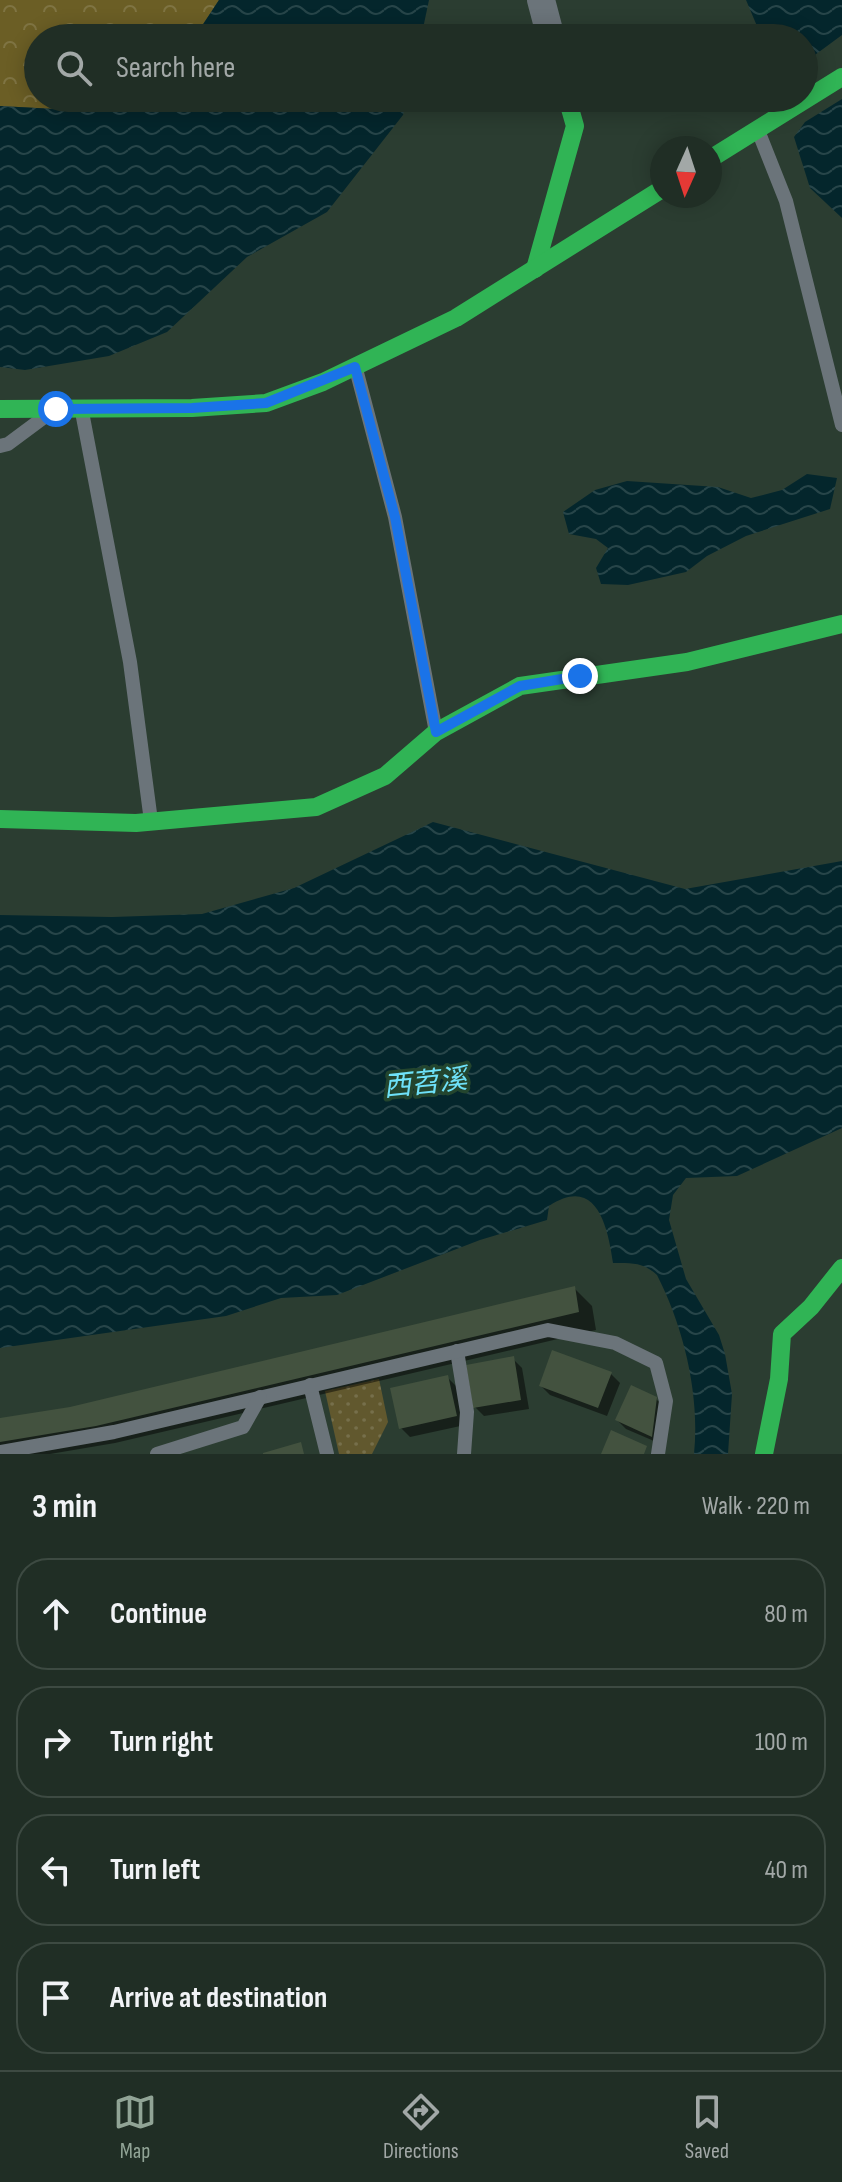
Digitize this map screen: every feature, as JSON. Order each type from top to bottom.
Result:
[{"type":"street","points":[[541,0],[547,24]]},
{"type":"street","points":[[818,92],[842,77]]},
{"type":"street","points":[[535,269],[575,126],[571,112]]},
{"type":"street","points":[[722,152],[787,112]]},
{"type":"street","points":[[0,409],[192,408],[266,403],[355,367],[456,318],[650,197]]},
{"type":"street","points":[[0,819],[151,822],[316,807],[385,776],[436,732],[520,686],[687,662],[842,624]]},
{"type":"street","points":[[764,1454],[779,1379],[782,1334],[811,1307],[842,1268]]},
{"type":"lane","points":[[758,130],[786,201],[842,425]]},
{"type":"lane","points":[[355,367],[395,517],[436,732]]},
{"type":"lane","points":[[81,408],[130,662],[151,822]]},
{"type":"lane","points":[[0,446],[8,444],[56,409]]},
{"type":"lane","points":[[0,1452],[114,1432],[548,1330],[615,1343],[656,1363],[666,1401],[658,1454]]},
{"type":"lane","points":[[457,1351],[467,1412],[464,1454]]},
{"type":"lane","points":[[310,1385],[327,1454]]},
{"type":"lane","points":[[157,1454],[243,1427],[260,1397]]},
{"type":"shaded area","points":[[379,1379],[388,1422],[372,1454],[339,1454],[325,1391]]},
{"type":"green space","points":[[0,0],[219,0],[203,24],[24,24],[24,107],[0,106]]},
{"type":"water","points":[[219,0],[429,0],[424,24],[203,24]]},
{"type":"water","points":[[746,0],[842,0],[842,35],[818,53],[818,24],[756,24]]},
{"type":"water","points":[[842,99],[842,218],[810,188],[794,137],[805,122]]},
{"type":"water","points":[[0,106],[24,107],[24,112],[404,112],[327,212],[247,257],[167,332],[109,356],[25,370],[0,367]]},
{"type":"water","points":[[807,474],[837,478],[830,509],[746,536],[707,556],[686,572],[628,585],[601,584],[596,568],[608,548],[596,539],[569,534],[563,512],[595,490],[627,481],[718,487],[751,498],[782,490]]},
{"type":"water","name":"西苕溪","points":[[433,822],[685,889],[842,861],[842,1128],[737,1176],[686,1178],[673,1195],[669,1220],[686,1279],[719,1335],[725,1354],[732,1394],[728,1454],[694,1454],[692,1385],[682,1339],[667,1295],[657,1275],[642,1265],[613,1263],[608,1235],[597,1209],[579,1196],[565,1198],[549,1206],[547,1220],[480,1240],[337,1295],[281,1298],[226,1316],[0,1348],[0,915],[112,917],[202,914],[294,888]]},
{"type":"building","points":[[575,1286],[579,1312],[96,1426],[0,1442],[0,1418],[70,1407]]},
{"type":"building","points":[[552,1350],[612,1372],[598,1408],[539,1386]]},
{"type":"building","points":[[514,1356],[521,1400],[473,1408],[466,1365]]},
{"type":"building","points":[[448,1375],[457,1416],[399,1429],[390,1388]]},
{"type":"building","points":[[631,1385],[657,1397],[652,1437],[615,1420]]},
{"type":"building","points":[[611,1430],[647,1446],[644,1454],[601,1454]]},
{"type":"building","points":[[301,1442],[304,1454],[263,1454],[263,1453]]},
{"type":"traffic: fast","points":[[818,92],[842,77]]},
{"type":"traffic: fast","points":[[535,269],[575,126],[571,112]]},
{"type":"traffic: fast","points":[[722,152],[786,112]]},
{"type":"traffic: fast","points":[[0,409],[192,408],[266,403],[323,382],[456,318],[650,197]]},
{"type":"traffic: fast","points":[[0,819],[136,823],[316,807],[385,776],[436,732],[520,686],[687,662],[842,624]]},
{"type":"traffic: fast","points":[[764,1454],[779,1379],[782,1334],[811,1307],[842,1268]]},
{"type":"route","points":[[56,409],[192,408],[266,403],[355,367],[395,517],[436,732],[520,686],[580,676]]}]
